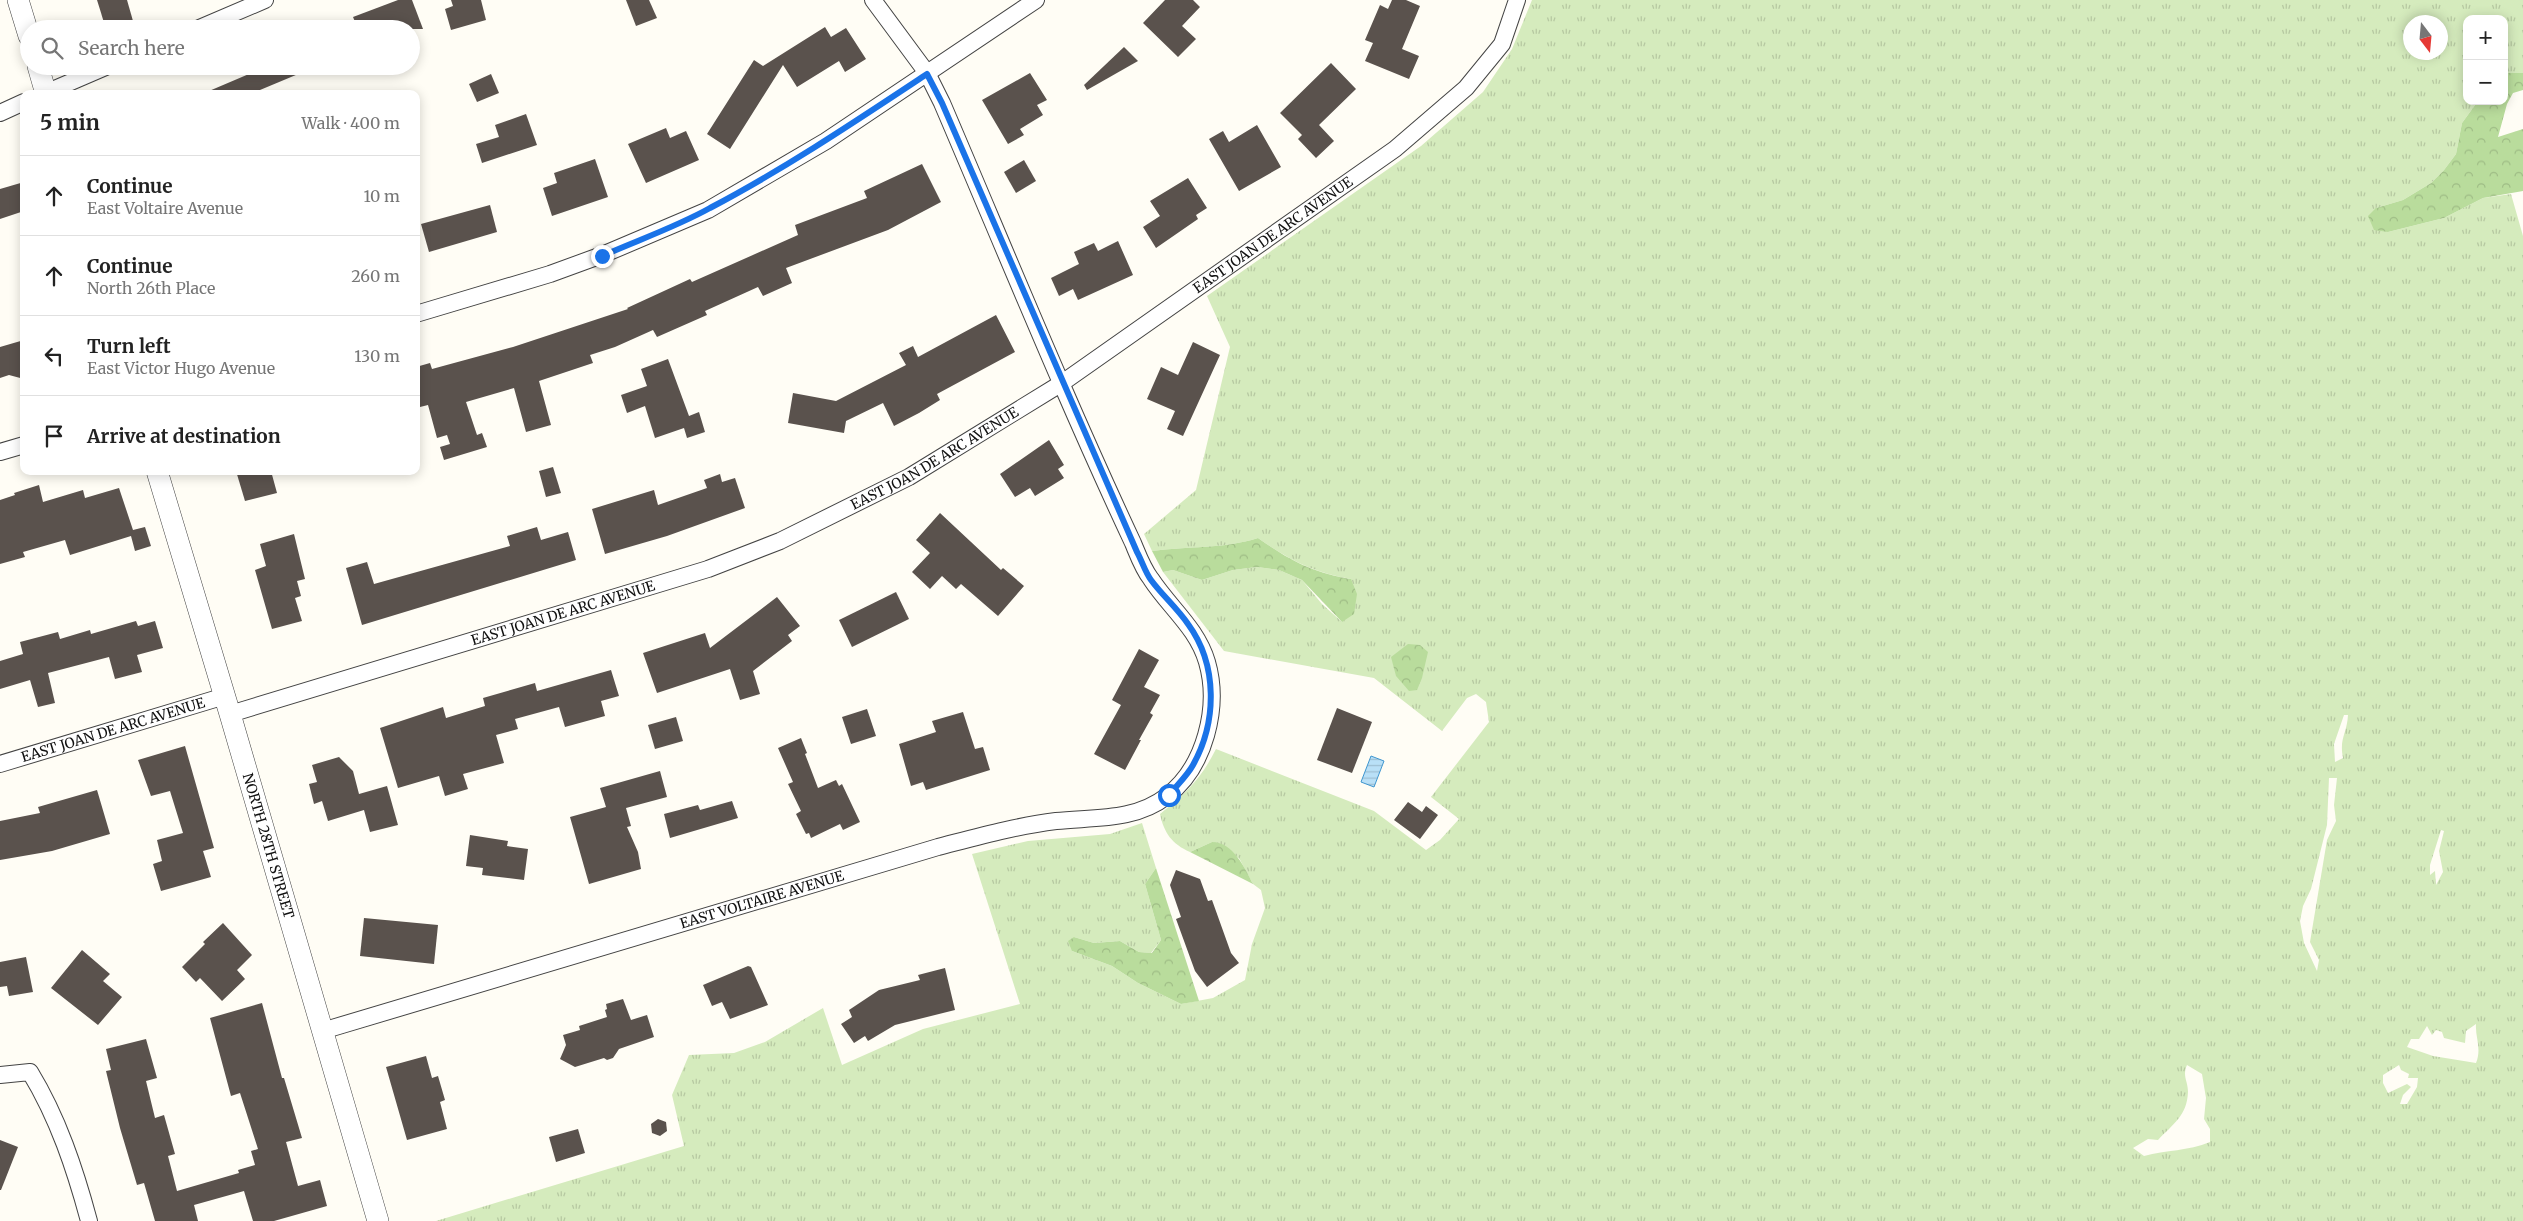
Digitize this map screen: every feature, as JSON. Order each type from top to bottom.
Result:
[{"type":"street","points":[[18,0],[24,20]]},
{"type":"street","points":[[218,20],[265,0]]},
{"type":"street","name":"EAST VOLTAIRE AVENUE","points":[[322,1030],[938,847],[996,832],[1056,821],[1121,816],[1147,808],[1169,795],[1192,768],[1209,728],[1210,680],[1207,663],[1199,642],[1188,624],[1150,579],[1110,495],[942,103],[927,74],[873,0]]},
{"type":"street","points":[[420,313],[550,274],[602,256],[708,210],[826,142],[999,27],[1036,0]]},
{"type":"street","name":"EAST JOAN DE ARC AVENUE","points":[[0,764],[227,706],[638,592],[708,569],[780,541],[910,477],[1062,383],[1402,142],[1466,88],[1502,44],[1517,0]]},
{"type":"street","points":[[40,75],[44,90]]},
{"type":"street","points":[[52,90],[87,75]]},
{"type":"street","points":[[0,114],[20,104]]},
{"type":"street","points":[[0,452],[20,446]]},
{"type":"street","name":"NORTH 28TH STREET","points":[[158,475],[378,1221]]},
{"type":"street","points":[[0,1075],[30,1072],[48,1100],[76,1174],[89,1221]]},
{"type":"green space","points":[[1532,0],[2523,0],[2523,73],[2508,73],[2508,15],[2463,15],[2463,105],[2475,105],[2462,123],[2456,154],[2431,183],[2403,200],[2376,208],[2388,232],[2444,218],[2483,198],[2511,194],[2523,236],[2523,1221],[436,1221],[684,1146],[672,1095],[689,1055],[734,1053],[765,1042],[823,1008],[842,1065],[923,1029],[1020,1004],[972,854],[1028,841],[1110,834],[1142,823],[1156,868],[1145,884],[1161,940],[1151,953],[1139,952],[1120,941],[1094,943],[1074,937],[1072,951],[1112,966],[1138,983],[1181,1004],[1213,998],[1245,980],[1252,944],[1265,908],[1261,890],[1253,884],[1239,858],[1212,842],[1190,852],[1178,845],[1164,827],[1160,814],[1192,785],[1205,769],[1216,749],[1374,811],[1426,850],[1440,840],[1459,819],[1431,797],[1489,722],[1486,702],[1476,694],[1467,698],[1442,731],[1374,678],[1224,651],[1163,572],[1173,570],[1202,580],[1233,570],[1257,567],[1279,570],[1302,580],[1322,604],[1342,622],[1351,579],[1313,569],[1280,553],[1258,538],[1219,546],[1152,551],[1144,534],[1196,490],[1230,347],[1207,296],[1421,146],[1483,92],[1512,49]],"holes":[[[2344,715],[2348,715],[2342,746],[2343,758],[2335,762],[2334,744]],[[2329,778],[2337,778],[2334,805],[2336,821],[2327,840],[2310,942],[2319,960],[2317,971],[2304,943],[2300,921],[2303,906],[2311,889],[2327,825]],[[2441,830],[2444,831],[2439,851],[2443,872],[2436,885],[2435,871],[2430,875],[2430,865]],[[2476,1024],[2478,1047],[2476,1063],[2433,1056],[2407,1047],[2411,1039],[2419,1039],[2427,1026],[2432,1035],[2436,1030],[2442,1032],[2444,1038],[2465,1043],[2466,1031]],[[2187,1065],[2202,1074],[2206,1098],[2204,1119],[2210,1129],[2210,1142],[2194,1147],[2144,1156],[2133,1148],[2148,1139],[2158,1140],[2182,1114],[2188,1092],[2185,1075]],[[2399,1065],[2401,1070],[2409,1074],[2408,1078],[2418,1078],[2417,1087],[2407,1104],[2400,1104],[2403,1095],[2411,1087],[2407,1084],[2388,1093],[2383,1083],[2383,1075]]]},
{"type":"green space","points":[[2508,73],[2523,73],[2523,90],[2513,93],[2508,102]]},
{"type":"green space","points":[[2475,105],[2507,105],[2498,137],[2523,129],[2523,191],[2483,198],[2444,218],[2388,232],[2374,230],[2368,216],[2376,208],[2403,200],[2431,183],[2444,170],[2456,154],[2462,123]]},
{"type":"green space","points":[[1258,538],[1280,553],[1313,569],[1351,579],[1357,594],[1354,614],[1342,622],[1302,580],[1279,570],[1257,567],[1233,570],[1202,580],[1173,570],[1163,572],[1152,551],[1219,546]]},
{"type":"green space","points":[[1408,644],[1420,645],[1428,652],[1417,690],[1409,691],[1396,676],[1391,657]]},
{"type":"green space","points":[[1212,842],[1226,846],[1232,851],[1253,884],[1190,852]]},
{"type":"green space","points":[[1156,868],[1199,1001],[1181,1004],[1138,983],[1112,966],[1072,951],[1068,941],[1074,937],[1094,943],[1120,941],[1139,952],[1152,953],[1161,940],[1145,884]]},
{"type":"water","points":[[1371,756],[1384,761],[1374,787],[1361,782]]},
{"type":"building","points":[[97,0],[127,0],[133,20],[103,20]]},
{"type":"building","points":[[398,0],[412,0],[420,20],[354,20],[353,17]]},
{"type":"building","points":[[451,0],[481,0],[486,20],[451,30],[445,9],[453,6]]},
{"type":"building","points":[[626,0],[649,0],[657,18],[636,26]]},
{"type":"building","points":[[1165,0],[1193,0],[1200,7],[1182,26],[1196,39],[1178,57],[1143,23]]},
{"type":"building","points":[[1392,0],[1406,0],[1420,6],[1402,49],[1419,56],[1409,79],[1365,61],[1373,43],[1365,40],[1380,5],[1388,9]]},
{"type":"building","points":[[825,27],[831,37],[846,28],[866,59],[845,72],[839,61],[797,87],[783,65],[730,149],[707,134],[754,60],[763,66]]},
{"type":"building","points":[[1124,47],[1138,61],[1087,90],[1084,85]]},
{"type":"building","points":[[1331,63],[1356,89],[1319,125],[1334,141],[1316,158],[1298,139],[1302,135],[1280,113]]},
{"type":"building","points":[[1030,73],[1047,100],[1037,105],[1043,115],[1020,129],[1024,135],[1008,144],[982,100]]},
{"type":"building","points":[[491,74],[499,93],[477,102],[469,84]]},
{"type":"building","points":[[247,75],[296,75],[260,90],[211,90]]},
{"type":"building","points":[[526,114],[537,145],[482,163],[476,144],[499,137],[495,125]]},
{"type":"building","points":[[1257,125],[1281,167],[1239,191],[1209,139],[1223,131],[1229,142]]},
{"type":"building","points":[[666,128],[670,138],[686,131],[699,160],[646,183],[628,144]]},
{"type":"building","points":[[595,159],[608,197],[552,216],[543,188],[557,183],[554,173]]},
{"type":"building","points":[[1024,160],[1036,181],[1016,193],[1004,172]]},
{"type":"building","points":[[922,164],[941,202],[888,230],[786,268],[792,283],[763,296],[758,287],[705,311],[707,315],[657,337],[653,330],[615,347],[590,355],[593,363],[539,381],[551,425],[526,432],[514,388],[466,402],[477,435],[482,433],[487,447],[444,460],[440,447],[450,444],[447,435],[437,438],[428,405],[420,407],[420,366],[430,363],[432,369],[513,347],[628,309],[690,279],[692,282],[798,235],[795,225],[867,198],[864,191]]},
{"type":"building","points":[[1188,178],[1207,208],[1196,215],[1198,219],[1156,248],[1143,227],[1160,216],[1150,201]]},
{"type":"building","points":[[20,183],[20,212],[0,219],[0,189]]},
{"type":"building","points":[[490,205],[497,232],[429,252],[421,224]]},
{"type":"building","points":[[1118,241],[1133,275],[1078,300],[1073,289],[1059,296],[1051,278],[1079,264],[1074,252],[1094,243],[1098,251]]},
{"type":"building","points":[[996,315],[1015,352],[937,394],[940,400],[894,426],[883,403],[846,421],[844,433],[788,423],[793,393],[836,401],[906,365],[899,353],[913,346],[918,357]]},
{"type":"building","points":[[20,341],[20,378],[9,375],[0,378],[0,347]]},
{"type":"building","points":[[1193,342],[1220,355],[1183,436],[1167,429],[1175,411],[1147,399],[1161,367],[1178,375]]},
{"type":"building","points":[[668,359],[689,416],[699,412],[705,432],[687,438],[684,428],[655,438],[645,406],[627,413],[621,395],[647,386],[641,369]]},
{"type":"building","points":[[1049,440],[1064,465],[1058,469],[1064,478],[1035,496],[1030,488],[1015,497],[1000,474]]},
{"type":"building","points":[[553,467],[561,493],[546,497],[539,471]]},
{"type":"building","points":[[720,474],[722,482],[735,478],[745,508],[667,536],[605,554],[592,509],[654,490],[658,505],[707,488],[704,480]]},
{"type":"building","points":[[237,475],[272,475],[277,493],[245,501]]},
{"type":"building","points":[[39,485],[43,502],[83,490],[85,498],[119,488],[133,530],[145,527],[151,546],[135,551],[131,536],[70,555],[65,540],[23,552],[25,557],[0,564],[0,500],[15,495],[14,493]]},
{"type":"building","points":[[940,513],[1001,570],[1003,568],[1024,586],[998,616],[961,584],[956,589],[942,576],[930,589],[912,572],[930,553],[916,540]]},
{"type":"building","points":[[537,527],[541,540],[568,532],[576,560],[362,625],[346,568],[367,562],[374,584],[510,546],[507,536]]},
{"type":"building","points":[[294,534],[305,579],[297,581],[301,596],[295,598],[302,621],[272,629],[255,570],[266,566],[260,544]]},
{"type":"building","points":[[896,592],[909,619],[852,647],[839,620]]},
{"type":"building","points":[[777,597],[800,626],[788,635],[792,641],[753,671],[760,694],[740,700],[730,669],[657,693],[643,653],[705,633],[710,648]]},
{"type":"building","points":[[136,621],[138,626],[155,621],[163,648],[137,655],[142,672],[115,679],[109,657],[48,673],[55,703],[38,707],[30,680],[0,689],[0,661],[23,654],[20,642],[58,632],[60,639],[90,630],[91,634]]},
{"type":"building","points":[[1139,649],[1159,660],[1144,687],[1160,695],[1150,713],[1153,715],[1125,770],[1094,754],[1121,705],[1112,700]]},
{"type":"building","points":[[611,670],[619,696],[601,701],[605,716],[565,727],[559,707],[515,719],[518,729],[496,735],[504,763],[463,774],[468,789],[445,796],[439,776],[398,788],[380,728],[443,707],[446,718],[485,706],[483,698],[535,683],[537,691]]},
{"type":"building","points":[[1337,708],[1372,722],[1352,773],[1317,760]]},
{"type":"building","points":[[867,709],[876,736],[851,744],[842,717]]},
{"type":"building","points":[[963,712],[975,749],[983,747],[990,770],[926,790],[923,782],[911,786],[899,744],[936,732],[932,721]]},
{"type":"building","points":[[676,717],[683,741],[655,749],[648,725]]},
{"type":"building","points":[[801,738],[818,788],[836,780],[839,786],[842,784],[860,822],[843,830],[840,824],[811,838],[809,833],[806,834],[796,814],[801,811],[788,784],[793,782],[778,748]]},
{"type":"building","points":[[185,746],[214,848],[203,851],[211,877],[161,891],[153,864],[162,861],[157,840],[183,833],[170,791],[151,796],[138,760]]},
{"type":"building","points":[[339,757],[353,771],[359,794],[387,786],[398,825],[370,832],[364,810],[328,821],[322,801],[314,804],[309,784],[317,782],[312,765]]},
{"type":"building","points":[[660,771],[667,797],[626,808],[631,826],[627,827],[638,852],[641,869],[589,884],[570,817],[606,807],[600,788]]},
{"type":"building","points":[[97,790],[110,834],[52,851],[0,860],[0,821],[40,813],[38,807]]},
{"type":"building","points":[[732,801],[738,818],[670,838],[664,814],[698,805],[700,810]]},
{"type":"building","points":[[1408,802],[1422,812],[1426,806],[1438,815],[1420,839],[1394,820]]},
{"type":"building","points":[[470,835],[508,841],[507,846],[528,849],[524,880],[482,875],[483,868],[466,866]]},
{"type":"building","points":[[1176,870],[1200,879],[1208,901],[1212,900],[1231,953],[1239,963],[1207,987],[1195,971],[1176,919],[1181,917],[1170,885]]},
{"type":"building","points":[[364,918],[438,925],[434,964],[360,956]]},
{"type":"building","points":[[223,923],[252,955],[237,970],[245,979],[222,1001],[200,978],[196,982],[182,967],[205,944],[203,942]]},
{"type":"building","points":[[82,950],[110,974],[103,981],[122,997],[98,1025],[51,988]]},
{"type":"building","points":[[26,957],[33,992],[9,996],[7,986],[0,987],[0,962]]},
{"type":"building","points":[[748,966],[751,967],[768,1005],[730,1019],[722,1002],[712,1006],[703,985]]},
{"type":"building","points":[[945,968],[955,1010],[895,1025],[868,1041],[865,1036],[854,1043],[841,1024],[852,1017],[849,1010],[879,990],[920,980],[918,975]]},
{"type":"building","points":[[623,999],[631,1020],[647,1015],[654,1037],[619,1049],[613,1058],[607,1060],[604,1058],[575,1067],[560,1059],[566,1045],[563,1035],[580,1030],[579,1026],[607,1017],[606,1004]]},
{"type":"building","points":[[262,1003],[282,1078],[284,1078],[302,1138],[286,1142],[298,1186],[320,1180],[327,1206],[274,1221],[253,1221],[244,1191],[194,1205],[198,1221],[155,1221],[144,1183],[137,1185],[120,1128],[106,1071],[111,1070],[106,1049],[146,1039],[157,1078],[146,1081],[155,1118],[164,1115],[175,1154],[168,1156],[177,1191],[239,1173],[238,1170],[255,1165],[251,1151],[258,1149],[240,1093],[231,1096],[210,1018]]},
{"type":"building","points":[[426,1056],[432,1078],[438,1076],[445,1100],[440,1102],[447,1129],[407,1140],[386,1067]]},
{"type":"building","points":[[658,1119],[666,1122],[667,1131],[660,1136],[652,1133],[651,1124]]},
{"type":"building","points":[[578,1129],[585,1153],[556,1162],[549,1137]]},
{"type":"building","points":[[0,1140],[18,1147],[1,1190],[0,1190]]},
{"type":"route","points":[[602,256],[708,210],[753,185],[826,142],[927,74],[942,103],[1110,495],[1137,552],[1150,579],[1188,624],[1199,642],[1207,663],[1211,692],[1209,728],[1192,768],[1169,795]]}]
